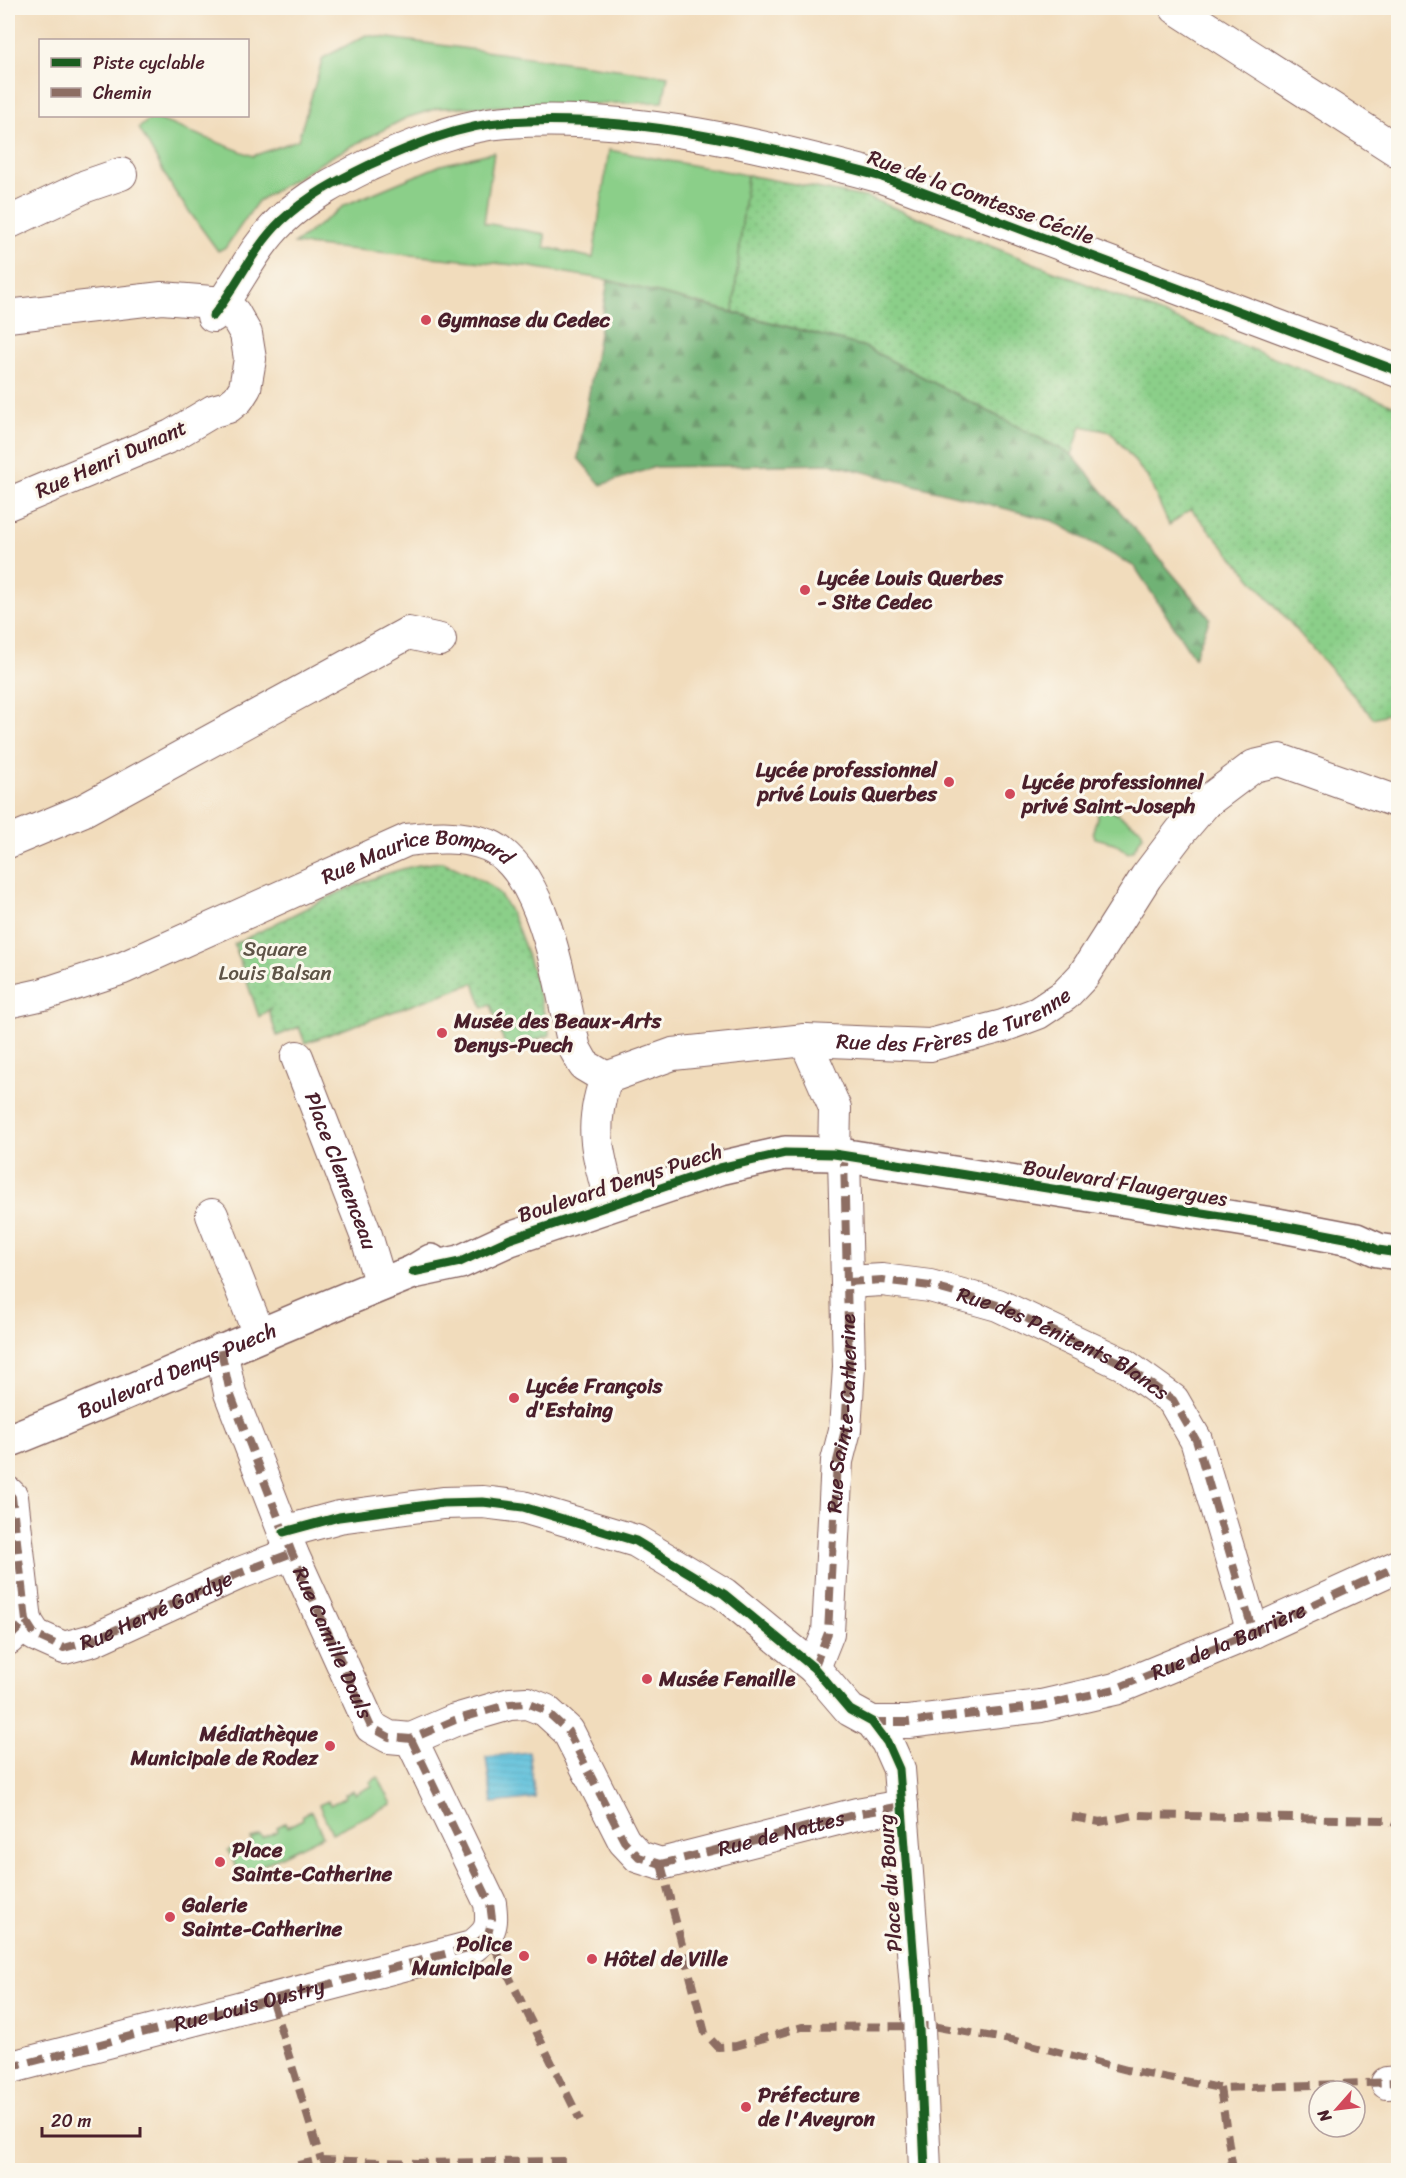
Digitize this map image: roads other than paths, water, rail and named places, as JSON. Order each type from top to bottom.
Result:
[{"type":"street","points":[[1176,8],[1398,151]]},
{"type":"street","name":"Rue de la Comtesse Cécile","points":[[212,307],[256,249],[282,220],[342,178],[399,151],[454,133],[505,122],[575,121],[695,133],[808,157],[882,177],[1398,371]]},
{"type":"street","points":[[8,223],[86,186],[121,174]]},
{"type":"street","points":[[8,315],[162,298],[212,307]]},
{"type":"street","name":"Rue Henri Dunant","points":[[8,504],[171,436],[213,411],[223,393],[229,370],[229,350],[212,307]]},
{"type":"street","points":[[8,842],[82,810],[408,633],[440,640]]},
{"type":"street","name":"Rue des Frères de Turenne","points":[[606,1078],[673,1054],[805,1040],[930,1045],[1003,1026],[1038,1013],[1065,996],[1083,976],[1146,878],[1205,802],[1254,766],[1280,760],[1398,802]]},
{"type":"street","name":"Rue Maurice Bompard","points":[[8,1002],[45,994],[123,968],[407,840],[443,836],[488,845],[516,865],[542,916],[575,1049],[584,1065],[606,1078]]},
{"type":"street","name":"Rue Sainte-Catherine","points":[[805,1040],[835,1108],[848,1295],[849,1367],[845,1431],[837,1461],[828,1634],[823,1680]]},
{"type":"street","name":"Place Clemenceau","points":[[297,1057],[366,1235],[381,1285]]},
{"type":"street","points":[[606,1078],[596,1106],[595,1140],[611,1204]]},
{"type":"street","name":"Boulevard Denys Puech","points":[[8,1442],[87,1410],[259,1334],[413,1272],[460,1263],[510,1239],[720,1168],[785,1153],[839,1155]]},
{"type":"street","name":"Boulevard Flaugergues","points":[[839,1155],[1356,1240],[1378,1250],[1398,1253]]},
{"type":"street","points":[[212,1215],[259,1334]]},
{"type":"street","name":"Boulevard Flaugergues","points":[[1356,1240],[1379,1235],[1398,1237]]},
{"type":"street","name":"Rue des Pénitents Blancs","points":[[848,1295],[882,1280],[930,1286],[998,1305],[1122,1364],[1173,1400],[1196,1440],[1253,1632]]},
{"type":"street","name":"Rue Camille Douls","points":[[221,1350],[230,1393],[288,1542],[371,1727],[389,1737],[411,1739]]},
{"type":"street","points":[[8,1493],[12,1497],[17,1630]]},
{"type":"street","name":"Rue Hervé Gardye","points":[[17,1630],[64,1648],[93,1640],[131,1623],[339,1516],[443,1503],[483,1502],[524,1507],[636,1541],[724,1594],[823,1680]]},
{"type":"street","name":"Rue de la Barrière","points":[[872,1722],[908,1722],[1055,1703],[1115,1689],[1253,1632],[1398,1566]]},
{"type":"street","name":"Place du Bourg","points":[[823,1680],[849,1710],[872,1722],[887,1742],[899,1769],[919,2028],[925,2170]]},
{"type":"street","name":"Rue de Nattes","points":[[411,1739],[455,1720],[510,1704],[527,1703],[545,1710],[568,1731],[624,1841],[639,1857],[661,1864],[857,1814],[902,1806]]},
{"type":"street","name":"Rue Louis Oustry","points":[[8,2068],[472,1947],[488,1934],[492,1919],[490,1903],[411,1739]]},
{"type":"water","points":[[529,1752],[535,1798],[492,1803],[486,1757]]},
{"type":"place","name":"Gymnase du Cedec","points":[[426,320]]},
{"type":"place","name":"Lycée Louis Querbes - Site Cedec","points":[[805,590]]},
{"type":"place","name":"Lycée professionnel privé Louis Querbes","points":[[949,782]]},
{"type":"place","name":"Lycée professionnel privé Saint-Joseph","points":[[1010,794]]},
{"type":"place","name":"Musée des Beaux-Arts Denys-Puech","points":[[442,1033]]},
{"type":"place","name":"Lycée François d'Estaing","points":[[514,1398]]},
{"type":"place","name":"Musée Fenaille","points":[[647,1679]]},
{"type":"place","name":"Médiathèque Municipale de Rodez","points":[[330,1746]]},
{"type":"place","name":"Place Sainte-Catherine","points":[[220,1862]]},
{"type":"place","name":"Galerie Sainte-Catherine","points":[[170,1917]]},
{"type":"place","name":"Police Municipale","points":[[524,1956]]},
{"type":"place","name":"Hôtel de Ville","points":[[592,1959]]},
{"type":"place","name":"Préfecture de l'Aveyron","points":[[746,2107]]},
{"type":"park label","name":"Square Louis Balsan","points":[[275,961]]}]
